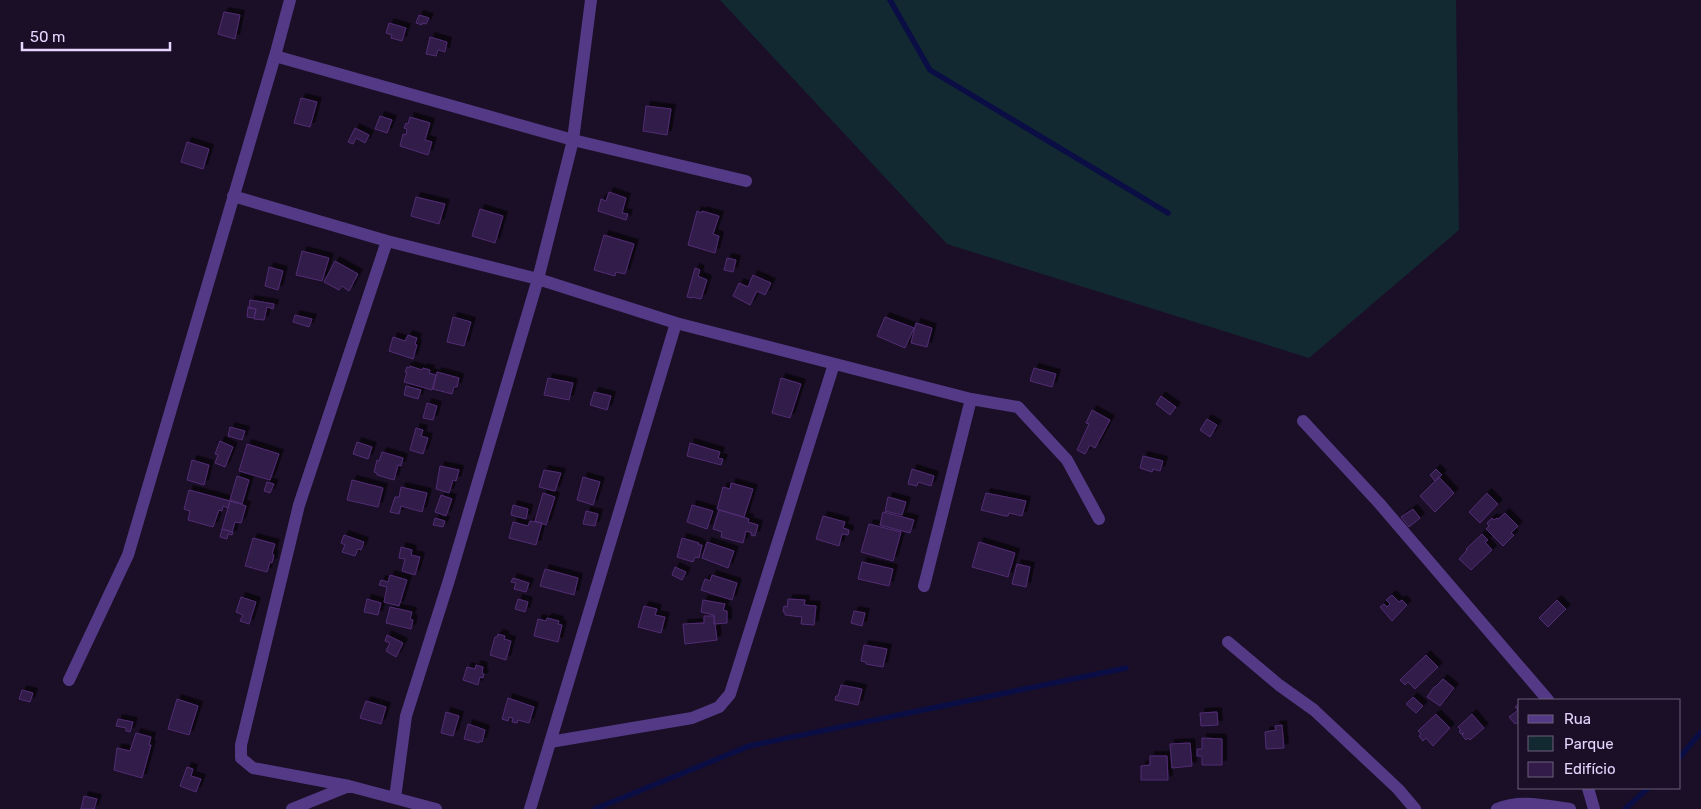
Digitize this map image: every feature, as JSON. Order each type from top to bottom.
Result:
[{"type":"street","points":[[69,680],[128,555],[290,0]]},
{"type":"street","points":[[395,798],[406,716],[449,580],[538,279],[573,140],[591,0]]},
{"type":"street","points":[[275,56],[573,140],[746,181]]},
{"type":"street","points":[[233,196],[387,240],[538,279],[676,323],[971,399],[1018,407],[1067,460],[1099,519]]},
{"type":"street","points":[[387,240],[299,505],[240,745],[241,758],[253,768],[349,786],[436,809]]},
{"type":"street","points":[[530,809],[676,323]]},
{"type":"street","points":[[550,742],[692,718],[719,707],[730,694],[834,364]]},
{"type":"street","points":[[924,586],[971,399]]},
{"type":"street","points":[[1302,420],[1379,503],[1547,699]]},
{"type":"street","points":[[1228,642],[1279,685],[1314,710],[1398,789],[1415,809]]},
{"type":"street","points":[[292,809],[349,786]]},
{"type":"street","points":[[1588,789],[1594,809]]},
{"type":"street","points":[[1497,809],[1512,804],[1527,804],[1570,809]]},
{"type":"green space","points":[[720,0],[1456,0],[1459,230],[1309,358],[947,244]]},
{"type":"building","points":[[224,12],[240,15],[235,39],[218,34]]},
{"type":"building","points":[[419,15],[429,18],[426,24],[416,23]]},
{"type":"building","points":[[389,23],[406,28],[402,41],[391,38],[392,35],[386,33]]},
{"type":"building","points":[[430,37],[447,42],[445,52],[438,50],[436,56],[426,54]]},
{"type":"building","points":[[301,98],[317,102],[310,127],[294,123]]},
{"type":"building","points":[[646,106],[671,109],[667,135],[643,131]]},
{"type":"building","points":[[380,116],[392,120],[387,133],[375,129]]},
{"type":"building","points":[[410,117],[430,123],[425,140],[432,142],[428,155],[400,146],[403,134],[406,135],[407,129],[404,128],[406,123],[408,124]]},
{"type":"building","points":[[355,128],[369,135],[365,143],[356,138],[353,144],[348,142]]},
{"type":"building","points":[[187,142],[209,149],[203,169],[181,162]]},
{"type":"building","points":[[609,192],[626,198],[622,213],[628,214],[626,220],[598,211],[601,199],[606,201]]},
{"type":"building","points":[[416,197],[445,204],[439,224],[411,216]]},
{"type":"building","points":[[480,209],[503,216],[495,243],[472,236]]},
{"type":"building","points":[[697,211],[719,216],[713,234],[719,236],[715,253],[688,245]]},
{"type":"building","points":[[604,235],[634,244],[625,274],[616,272],[615,276],[594,270]]},
{"type":"building","points":[[302,251],[329,258],[322,281],[296,275]]},
{"type":"building","points":[[727,258],[736,260],[733,272],[724,270]]},
{"type":"building","points":[[335,261],[358,274],[349,291],[342,286],[339,290],[324,282]]},
{"type":"building","points":[[269,267],[283,271],[278,290],[265,286]]},
{"type":"building","points":[[695,268],[700,270],[698,276],[707,280],[701,299],[687,297]]},
{"type":"building","points":[[753,275],[771,283],[765,295],[757,291],[750,305],[733,296],[739,283],[748,287]]},
{"type":"building","points":[[250,300],[274,304],[273,309],[267,307],[264,320],[254,319],[256,309],[249,308]]},
{"type":"building","points":[[248,307],[256,309],[254,318],[247,317]]},
{"type":"building","points":[[295,315],[312,319],[309,327],[293,322]]},
{"type":"building","points":[[453,317],[471,322],[464,346],[447,342]]},
{"type":"building","points":[[885,317],[914,328],[905,348],[877,336]]},
{"type":"building","points":[[916,323],[932,328],[927,347],[911,343]]},
{"type":"building","points":[[408,335],[417,338],[413,359],[389,351],[393,337],[405,341]]},
{"type":"building","points":[[410,366],[422,370],[423,368],[430,370],[429,373],[436,375],[432,390],[404,382],[407,372],[405,372],[407,367],[409,368]]},
{"type":"building","points":[[1034,368],[1056,374],[1052,387],[1030,381]]},
{"type":"building","points":[[437,372],[459,378],[457,387],[454,387],[452,394],[433,389]]},
{"type":"building","points":[[548,378],[573,383],[569,400],[544,395]]},
{"type":"building","points":[[781,378],[801,384],[790,418],[772,413]]},
{"type":"building","points":[[406,386],[421,390],[418,399],[404,395]]},
{"type":"building","points":[[594,392],[611,396],[607,410],[590,405]]},
{"type":"building","points":[[1161,396],[1176,407],[1170,415],[1156,404]]},
{"type":"building","points":[[427,403],[437,406],[433,420],[423,418]]},
{"type":"building","points":[[1092,410],[1110,420],[1095,448],[1090,445],[1085,454],[1077,450],[1089,424],[1086,423]]},
{"type":"building","points":[[1207,419],[1217,425],[1210,437],[1200,430]]},
{"type":"building","points":[[230,427],[245,431],[242,440],[228,436]]},
{"type":"building","points":[[416,428],[423,430],[421,436],[428,438],[423,454],[410,450]]},
{"type":"building","points":[[220,441],[233,447],[225,467],[215,463],[218,455],[215,454]]},
{"type":"building","points":[[357,442],[372,447],[368,459],[353,454]]},
{"type":"building","points":[[690,443],[720,452],[718,458],[723,459],[721,465],[687,456]]},
{"type":"building","points":[[247,444],[279,454],[270,480],[239,471]]},
{"type":"building","points":[[382,452],[403,458],[401,466],[398,465],[394,480],[377,475],[374,472],[377,460],[379,461]]},
{"type":"building","points":[[1143,456],[1163,461],[1160,471],[1153,469],[1152,472],[1140,468]]},
{"type":"building","points":[[192,460],[209,465],[204,485],[187,480]]},
{"type":"building","points":[[440,466],[459,470],[456,481],[453,480],[449,493],[436,489]]},
{"type":"building","points":[[912,469],[934,476],[931,486],[918,482],[917,486],[908,484]]},
{"type":"building","points":[[1436,469],[1442,475],[1435,481],[1430,475]]},
{"type":"building","points":[[544,470],[561,473],[555,491],[539,487]]},
{"type":"building","points":[[237,476],[249,480],[242,504],[230,500]]},
{"type":"building","points":[[583,477],[600,482],[593,505],[577,500]]},
{"type":"building","points":[[1439,477],[1454,493],[1435,512],[1420,496]]},
{"type":"building","points":[[352,480],[383,488],[378,507],[347,500]]},
{"type":"building","points":[[267,482],[274,484],[270,493],[264,491]]},
{"type":"building","points":[[731,483],[753,489],[744,517],[717,509],[723,487],[730,489]]},
{"type":"building","points":[[401,487],[427,493],[422,512],[401,506],[399,514],[390,512],[395,497],[399,497]]},
{"type":"building","points":[[189,490],[230,501],[228,508],[223,506],[222,511],[219,510],[213,527],[188,520],[190,511],[184,509]]},
{"type":"building","points":[[543,493],[555,497],[546,525],[535,521]]},
{"type":"building","points":[[986,493],[1026,501],[1022,516],[1009,513],[1008,516],[1005,516],[981,510]]},
{"type":"building","points":[[1487,493],[1498,504],[1480,523],[1469,512]]},
{"type":"building","points":[[441,495],[452,499],[446,516],[435,512]]},
{"type":"building","points":[[888,497],[906,502],[902,515],[885,511]]},
{"type":"building","points":[[230,501],[246,506],[241,523],[235,522],[232,532],[222,529]]},
{"type":"building","points":[[513,505],[528,509],[526,519],[511,515]]},
{"type":"building","points":[[692,505],[713,511],[707,529],[687,522]]},
{"type":"building","points":[[1413,509],[1420,518],[1409,527],[1401,517]]},
{"type":"building","points":[[719,510],[749,519],[748,522],[758,525],[755,536],[746,531],[743,543],[721,537],[722,532],[713,529]]},
{"type":"building","points":[[586,511],[598,514],[595,526],[583,524]]},
{"type":"building","points":[[883,512],[914,520],[910,533],[880,525]]},
{"type":"building","points":[[1505,513],[1518,526],[1511,533],[1514,535],[1503,546],[1486,529],[1489,526],[1487,523],[1492,518],[1494,520],[1498,519]]},
{"type":"building","points":[[823,516],[845,522],[843,528],[849,530],[848,535],[842,534],[839,546],[816,539]]},
{"type":"building","points":[[435,518],[445,521],[443,527],[433,525]]},
{"type":"building","points":[[530,521],[542,523],[536,545],[509,538],[513,522],[528,526]]},
{"type":"building","points":[[869,524],[901,532],[893,561],[861,552]]},
{"type":"building","points":[[222,529],[233,532],[232,535],[228,534],[227,539],[220,537]]},
{"type":"building","points":[[1482,534],[1488,540],[1485,542],[1492,550],[1471,570],[1459,559],[1466,549]]},
{"type":"building","points":[[344,535],[364,542],[361,550],[358,549],[355,556],[342,552],[345,545],[341,543]]},
{"type":"building","points":[[253,538],[275,544],[272,563],[270,562],[267,572],[245,566]]},
{"type":"building","points":[[682,538],[702,545],[699,558],[695,557],[693,562],[677,557]]},
{"type":"building","points":[[707,542],[734,551],[728,568],[702,558]]},
{"type":"building","points":[[979,542],[1015,553],[1008,577],[972,567]]},
{"type":"building","points":[[401,547],[412,550],[411,555],[420,557],[415,575],[402,571],[405,559],[399,558]]},
{"type":"building","points":[[862,562],[893,569],[889,586],[858,579]]},
{"type":"building","points":[[1017,564],[1030,567],[1026,587],[1012,584]]},
{"type":"building","points":[[675,567],[686,572],[682,580],[672,575]]},
{"type":"building","points":[[545,569],[578,578],[574,595],[540,586]]},
{"type":"building","points":[[390,575],[407,580],[399,606],[384,602],[387,587],[379,585],[381,580],[388,582]]},
{"type":"building","points":[[712,575],[737,583],[732,600],[701,590],[705,579],[710,581]]},
{"type":"building","points":[[513,578],[529,583],[526,592],[514,589],[516,583],[511,582]]},
{"type":"building","points":[[1392,595],[1399,602],[1402,600],[1407,605],[1392,621],[1380,607],[1384,604],[1387,607],[1390,604],[1386,600]]},
{"type":"building","points":[[241,597],[256,602],[249,624],[240,621],[243,615],[236,612]]},
{"type":"building","points":[[367,599],[381,603],[378,615],[364,612]]},
{"type":"building","points":[[518,599],[528,602],[525,612],[515,609]]},
{"type":"building","points":[[788,599],[805,600],[804,605],[816,606],[814,625],[801,624],[802,617],[785,615],[785,612],[783,612],[784,606],[787,607]]},
{"type":"building","points":[[703,600],[725,604],[723,610],[727,611],[727,623],[714,624],[714,615],[701,612]]},
{"type":"building","points":[[1557,600],[1566,609],[1548,627],[1539,618]]},
{"type":"building","points":[[644,606],[657,609],[655,615],[665,617],[661,633],[638,627]]},
{"type":"building","points":[[390,607],[412,612],[410,619],[413,620],[411,629],[386,623]]},
{"type":"building","points":[[854,611],[865,613],[862,626],[851,623]]},
{"type":"building","points":[[704,616],[714,616],[717,640],[685,644],[683,624],[704,623]]},
{"type":"building","points":[[547,618],[559,621],[558,624],[562,625],[558,642],[534,636],[538,619],[546,621]]},
{"type":"building","points":[[498,634],[505,636],[504,639],[511,641],[506,660],[490,655],[495,637]]},
{"type":"building","points":[[387,635],[403,643],[396,657],[386,651],[390,643],[385,641]]},
{"type":"building","points":[[864,645],[887,649],[883,667],[866,664],[866,662],[861,661]]},
{"type":"building","points":[[1426,655],[1438,667],[1415,689],[1408,682],[1405,685],[1400,680]]},
{"type":"building","points":[[476,665],[483,667],[482,673],[484,674],[483,678],[480,677],[478,685],[463,680],[467,667],[475,669]]},
{"type":"building","points":[[1443,679],[1454,688],[1440,706],[1427,697]]},
{"type":"building","points":[[841,685],[862,689],[858,705],[835,700]]},
{"type":"building","points":[[22,690],[33,693],[30,702],[19,699]]},
{"type":"building","points":[[1413,697],[1423,706],[1416,713],[1406,704]]},
{"type":"building","points":[[508,698],[534,707],[529,723],[518,720],[517,723],[512,722],[513,718],[509,717],[508,721],[502,719]]},
{"type":"building","points":[[177,699],[198,706],[189,735],[168,729]]},
{"type":"building","points":[[366,701],[386,707],[381,724],[360,718]]},
{"type":"building","points":[[1518,710],[1518,722],[1515,724],[1509,717]]},
{"type":"building","points":[[446,712],[459,716],[453,736],[441,733]]},
{"type":"building","points":[[1217,712],[1218,725],[1201,726],[1200,713]]},
{"type":"building","points":[[1436,714],[1450,728],[1433,746],[1426,738],[1423,741],[1418,731]]},
{"type":"building","points":[[1472,714],[1484,728],[1470,740],[1468,738],[1466,740],[1462,735],[1464,733],[1461,734],[1459,731],[1461,730],[1458,727]]},
{"type":"building","points":[[118,719],[133,722],[130,732],[126,731],[126,728],[116,726]]},
{"type":"building","points":[[468,724],[485,730],[482,742],[464,739]]},
{"type":"building","points":[[1282,725],[1284,748],[1266,749],[1265,732],[1276,730],[1275,726]]},
{"type":"building","points":[[136,733],[151,737],[149,745],[151,745],[142,778],[114,770],[117,748],[130,751]]},
{"type":"building","points":[[1202,738],[1222,739],[1222,765],[1202,765],[1202,756],[1197,756],[1197,749],[1202,749]]},
{"type":"building","points":[[1190,743],[1192,766],[1172,768],[1170,744]]},
{"type":"building","points":[[1150,756],[1167,756],[1168,780],[1141,780],[1141,766],[1150,765]]},
{"type":"building","points":[[187,767],[193,769],[191,776],[201,779],[196,792],[180,786]]},
{"type":"building","points":[[84,796],[97,799],[94,809],[81,809]]},
{"type":"waterway","points":[[890,0],[930,70],[1168,213]]},
{"type":"waterway","points":[[595,809],[749,746],[1126,668]]},
{"type":"waterway","points":[[1681,756],[1701,732]]},
{"type":"waterway","points":[[1625,809],[1647,789]]}]
